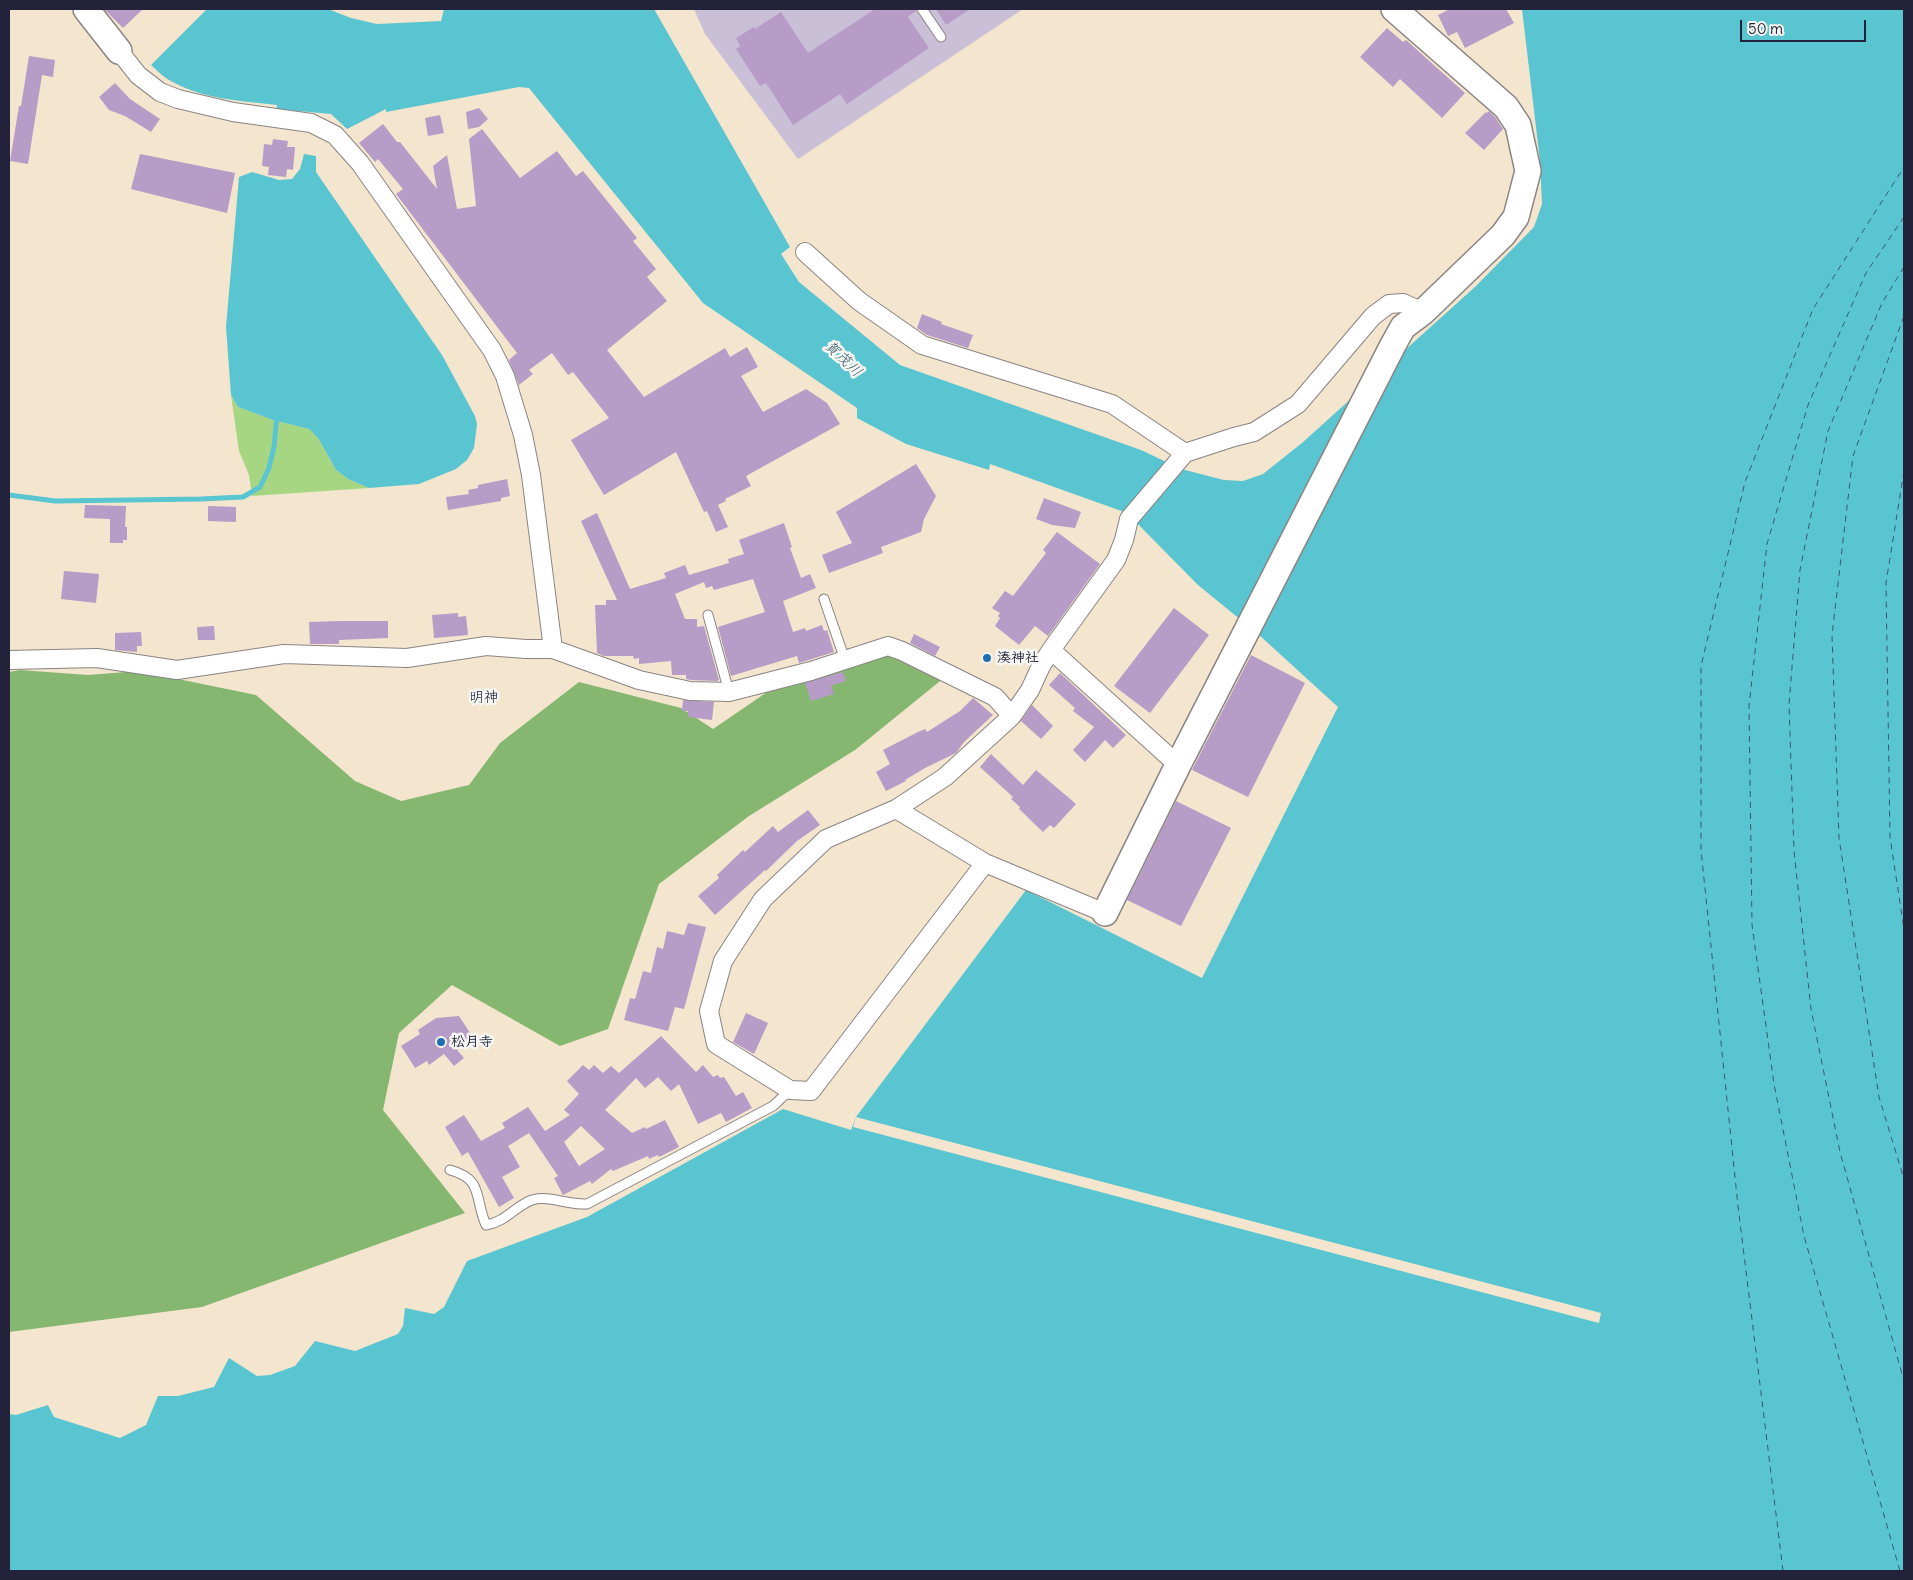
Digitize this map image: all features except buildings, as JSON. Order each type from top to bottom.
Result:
[{"type":"street","points":[[86,9],[138,75],[160,92],[178,99],[233,112],[311,123],[335,135],[360,163],[492,350],[505,376],[523,435],[531,475],[553,649]]},
{"type":"street","points":[[896,809],[985,863],[1105,913],[1178,765],[1246,635],[1387,355],[1404,327],[1423,312],[1503,235],[1516,217],[1528,172],[1518,125],[1506,107],[1394,9]]},
{"type":"street","points":[[805,252],[858,301],[922,345],[1112,404],[1180,459]]},
{"type":"street","points":[[985,863],[812,1091],[790,1090],[716,1044],[709,1011],[723,961],[764,899],[826,839],[896,809],[945,777],[1012,716],[1030,690],[1051,650],[1116,560],[1124,540],[1129,519],[1180,459],[1234,437],[1254,432],[1298,404],[1373,316],[1389,304],[1403,303],[1423,312]]},
{"type":"street","points":[[9,660],[97,658],[177,670],[284,654],[408,658],[486,646],[526,650],[553,649],[639,680],[690,691],[729,692],[811,671],[888,646],[902,651],[995,697],[1012,716]]},
{"type":"street","points":[[1051,650],[1178,765]]},
{"type":"lane","points":[[922,9],[941,37]]},
{"type":"lane","points":[[824,600],[845,660]]},
{"type":"lane","points":[[708,615],[729,692]]},
{"type":"lane","points":[[450,1170],[462,1173],[475,1184],[481,1213],[486,1225],[497,1223],[531,1200],[547,1198],[574,1205],[587,1204],[774,1106],[790,1090]]},
{"type":"shaded area","points":[[694,9],[1023,9],[798,159],[705,34]]},
{"type":"green space","points":[[231,395],[238,407],[273,420],[309,429],[318,438],[336,470],[348,479],[369,488],[252,496],[249,475],[239,451]]},
{"type":"green space","points":[[886,651],[950,673],[855,750],[749,816],[659,884],[608,1029],[560,1046],[452,985],[399,1033],[383,1110],[465,1213],[202,1307],[9,1332],[9,672],[20,670],[88,675],[139,671],[256,695],[355,781],[401,801],[469,785],[500,743],[579,682],[681,708],[713,729],[773,688]]},
{"type":"water","name":"賀茂川","points":[[207,9],[328,9],[351,18],[377,24],[441,21],[444,9],[654,9],[790,247],[781,254],[799,282],[900,365],[1141,450],[1181,469],[1224,480],[1243,481],[1263,474],[1302,443],[1476,286],[1534,227],[1542,204],[1540,161],[1522,9],[1904,9],[1904,1571],[9,1571],[9,1414],[16,1415],[48,1405],[54,1417],[120,1438],[146,1425],[158,1396],[178,1396],[214,1387],[229,1358],[257,1376],[270,1375],[295,1366],[315,1341],[355,1351],[398,1334],[403,1326],[405,1308],[434,1314],[444,1307],[467,1261],[587,1217],[783,1109],[851,1130],[856,1117],[1026,890],[1202,978],[1338,707],[1258,634],[1198,585],[1127,513],[990,464],[989,470],[906,444],[857,418],[857,408],[703,303],[529,88],[519,87],[386,112],[386,109],[347,129],[331,114],[277,109],[277,105],[208,95],[169,80],[151,65]]},
{"type":"water","points":[[304,154],[316,156],[316,172],[442,355],[475,416],[477,424],[474,448],[467,460],[456,469],[419,484],[369,488],[348,479],[336,470],[318,438],[309,429],[273,420],[238,407],[231,395],[226,327],[239,177],[252,172],[279,180],[292,179],[300,169]]},
{"type":"pier","points":[[856,1117],[1601,1313],[1599,1323],[853,1127]]},
{"type":"waterway","points":[[9,495],[55,501],[243,497],[260,487],[269,468],[274,447],[277,414]]},
{"type":"ferry route","points":[[1783,1571],[1738,1206],[1701,850],[1701,666],[1745,482],[1813,309],[1904,167]]},
{"type":"ferry route","points":[[1900,1571],[1804,1236],[1774,1084],[1752,925],[1749,706],[1767,544],[1808,405],[1866,273],[1904,217]]},
{"type":"ferry route","points":[[1904,267],[1882,303],[1828,431],[1800,570],[1789,704],[1794,851],[1811,1009],[1840,1152],[1904,1381]]},
{"type":"ferry route","points":[[1904,316],[1853,456],[1832,635],[1839,838],[1879,1097],[1904,1179]]},
{"type":"ferry route","points":[[1904,471],[1886,583],[1890,837],[1904,929]]},
{"type":"place","name":"湊神社","points":[[987,658]]},
{"type":"place","name":"松月寺","points":[[441,1042]]},
{"type":"district","name":"明神","points":[[484,698]]}]
